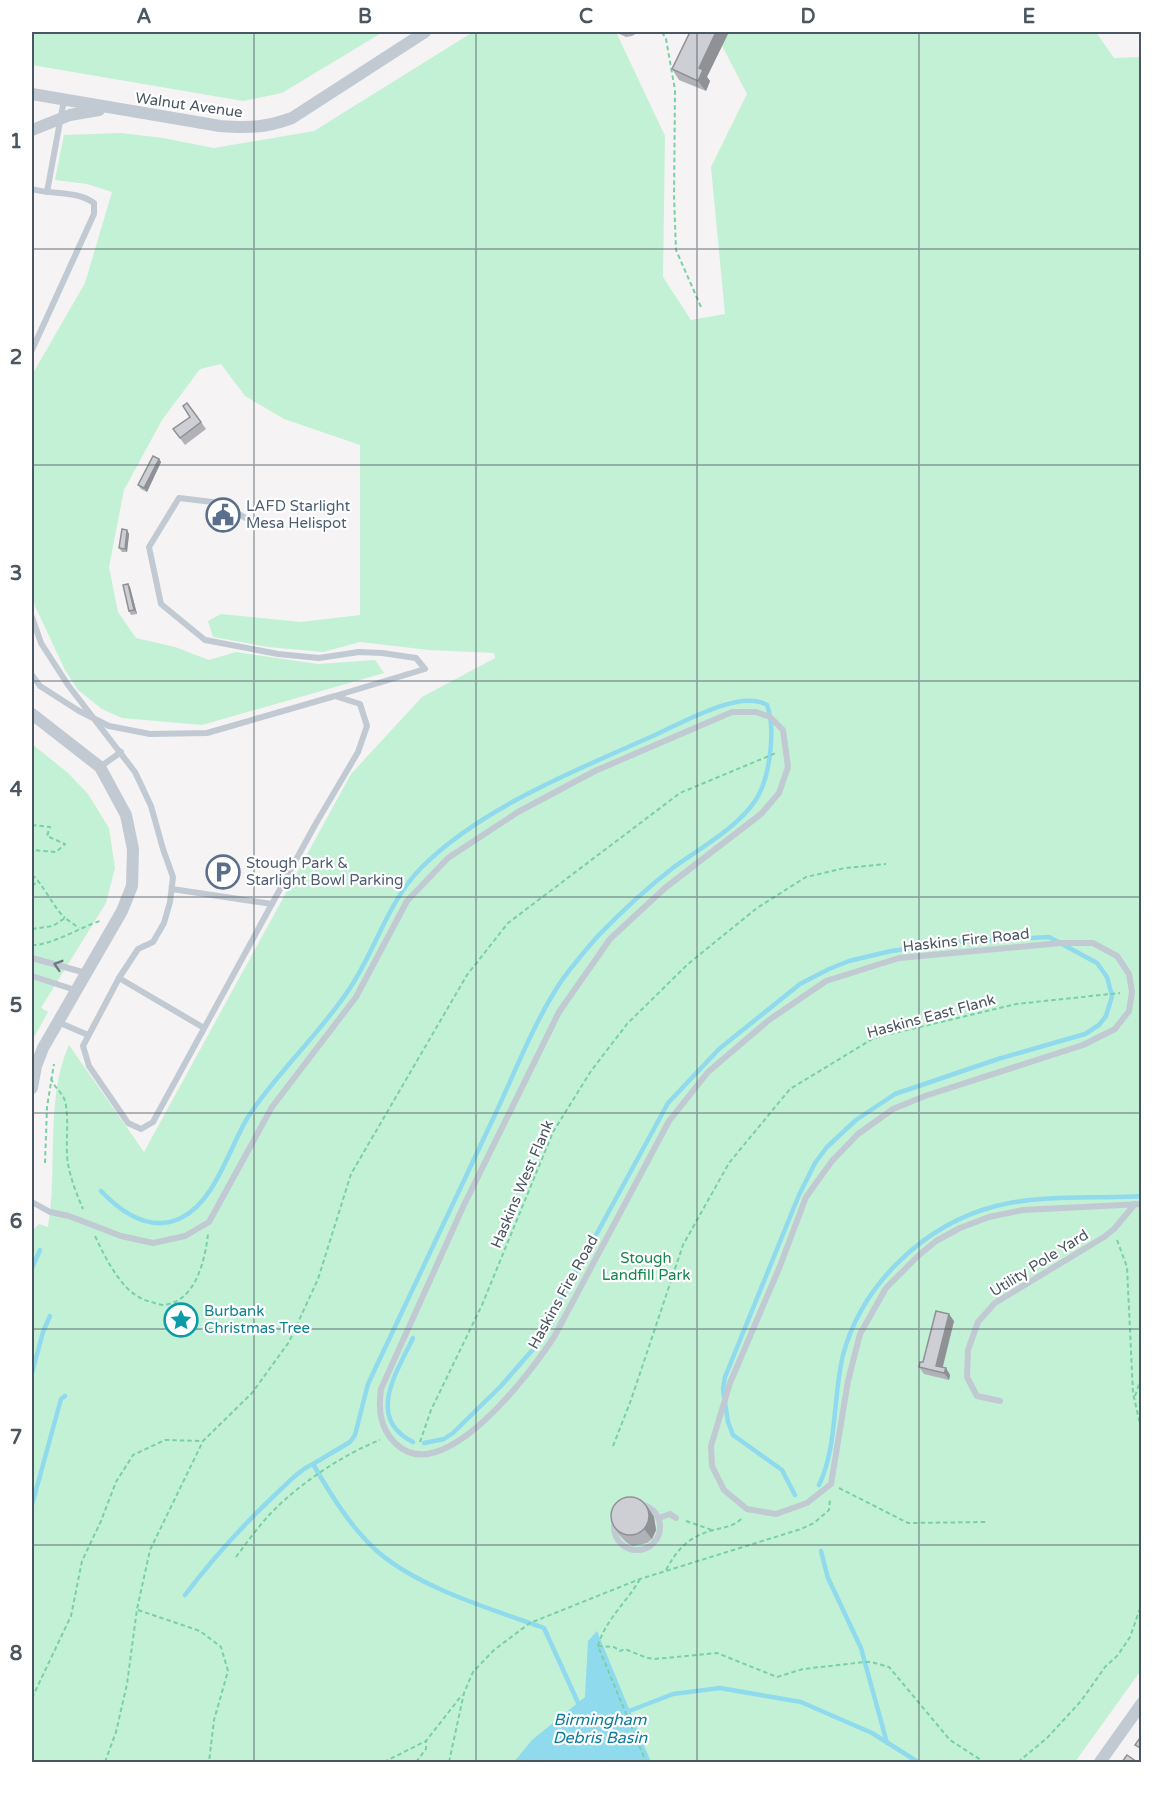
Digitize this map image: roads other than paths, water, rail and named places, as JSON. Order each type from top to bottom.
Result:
[{"type":"street","name":"Walnut Avenue","points":[[32,94],[220,126],[249,128],[270,126],[292,118],[425,32]]},
{"type":"street","points":[[32,130],[88,111],[114,109]]},
{"type":"street","points":[[32,714],[100,767],[126,815],[133,849],[134,872],[132,886],[122,911],[43,1048],[36,1066],[32,1088]]},
{"type":"street","points":[[1100,1762],[1142,1703]]},
{"type":"lane","points":[[47,192],[64,100]]},
{"type":"lane","points":[[32,189],[86,197],[94,203],[94,214],[32,350]]},
{"type":"lane","points":[[32,675],[40,686],[94,719],[109,726],[150,734],[207,733],[425,669],[416,658],[359,652],[319,658],[278,654],[205,640],[161,604],[149,547],[179,498],[221,503],[257,525]]},
{"type":"lane","points":[[32,617],[41,643],[68,685],[135,772],[152,806],[173,877],[170,902],[164,922],[153,942],[138,949],[83,1046],[89,1066],[128,1123],[141,1129],[153,1122],[315,825],[358,752],[367,726],[360,704],[335,696]]},
{"type":"lane","name":"Haskins Fire Road","points":[[32,1202],[51,1212],[69,1216],[121,1236],[153,1243],[185,1236],[209,1222],[272,1107],[356,997],[407,901],[448,858],[518,812],[595,771],[732,712],[756,712],[770,717],[783,730],[788,767],[778,793],[762,814],[665,888],[610,939],[559,1012],[463,1207],[381,1389],[380,1420],[388,1436],[401,1448],[416,1453],[444,1450],[461,1440],[505,1401],[534,1368],[554,1337],[669,1121],[708,1071],[769,1020],[826,981],[899,958],[1061,943],[1093,943],[1117,956],[1129,974],[1132,992],[1129,1011],[1115,1029],[1083,1045],[925,1096],[893,1109],[858,1134],[832,1161],[806,1197],[780,1266],[730,1383],[711,1446],[712,1466],[724,1490],[747,1509],[776,1514],[807,1503],[831,1484],[848,1381],[860,1334],[886,1288],[936,1241],[960,1227],[989,1217],[1023,1210],[1138,1204]]},
{"type":"lane","points":[[100,767],[121,752]]},
{"type":"lane","points":[[172,889],[272,904]]},
{"type":"lane","points":[[32,957],[86,973]]},
{"type":"lane","points":[[32,976],[75,990]]},
{"type":"lane","points":[[120,978],[204,1028]]},
{"type":"lane","points":[[58,1022],[88,1035]]},
{"type":"lane","name":"Utility Pole Yard","points":[[1000,1401],[977,1396],[967,1377],[968,1350],[978,1322],[995,1304],[1114,1229],[1138,1204]]},
{"type":"lane","points":[[642,1504],[649,1507],[659,1518],[659,1534],[650,1546],[635,1551],[627,1549],[616,1538],[613,1523],[620,1510],[627,1505],[642,1504]]},
{"type":"lane","points":[[659,1518],[670,1514],[676,1518]]},
{"type":"water","name":"Birmingham Debris Basin","points":[[597,1631],[651,1762],[514,1762],[532,1740],[585,1697],[588,1641]]},
{"type":"waterway","points":[[101,1191],[127,1213],[148,1222],[158,1223],[181,1218],[203,1200],[220,1173],[248,1117],[350,988],[391,910],[410,880],[446,845],[532,791],[695,716],[742,701],[756,701],[767,705],[771,727],[770,754],[768,768],[755,801],[739,820],[674,867],[625,909],[597,937],[560,983],[532,1033],[368,1384],[355,1435],[350,1442],[313,1464]]},
{"type":"waterway","points":[[424,1443],[444,1439],[453,1433],[501,1386],[535,1347],[668,1103],[719,1049],[800,984],[849,961],[891,951],[956,942],[1049,937],[1097,963],[1107,977],[1112,996],[1106,1016],[1099,1025],[1085,1034],[998,1059],[895,1094],[856,1120],[827,1147],[815,1163],[799,1195],[725,1377],[723,1389],[728,1422],[733,1435],[782,1470],[795,1495]]},
{"type":"waterway","points":[[819,1485],[829,1455],[840,1371],[852,1329],[865,1304],[881,1281],[921,1242],[970,1215],[1014,1202],[1050,1198],[1142,1196]]},
{"type":"waterway","points":[[32,1268],[40,1250]]},
{"type":"waterway","points":[[32,1373],[43,1332],[50,1316]]},
{"type":"waterway","points":[[413,1338],[393,1380],[388,1408],[390,1420],[399,1432],[413,1442]]},
{"type":"waterway","points":[[32,1505],[61,1399],[65,1396]]},
{"type":"waterway","points":[[185,1595],[252,1517],[294,1477],[313,1464],[350,1522],[368,1543],[395,1565],[435,1587],[544,1628],[580,1707]]},
{"type":"waterway","points":[[821,1551],[828,1578],[861,1648],[887,1743]]},
{"type":"waterway","points":[[624,1713],[673,1694],[720,1688],[801,1702],[872,1733],[918,1762]]},
{"type":"place","name":"LAFD Starlight Mesa Helispot","points":[[223,515]]},
{"type":"place","name":"Stough Park & Starlight Bowl Parking","points":[[223,872]]},
{"type":"place","name":"Burbank Christmas Tree","points":[[181,1320]]},
{"type":"park label","name":"Stough Landfill Park","points":[[646,1266]]}]
